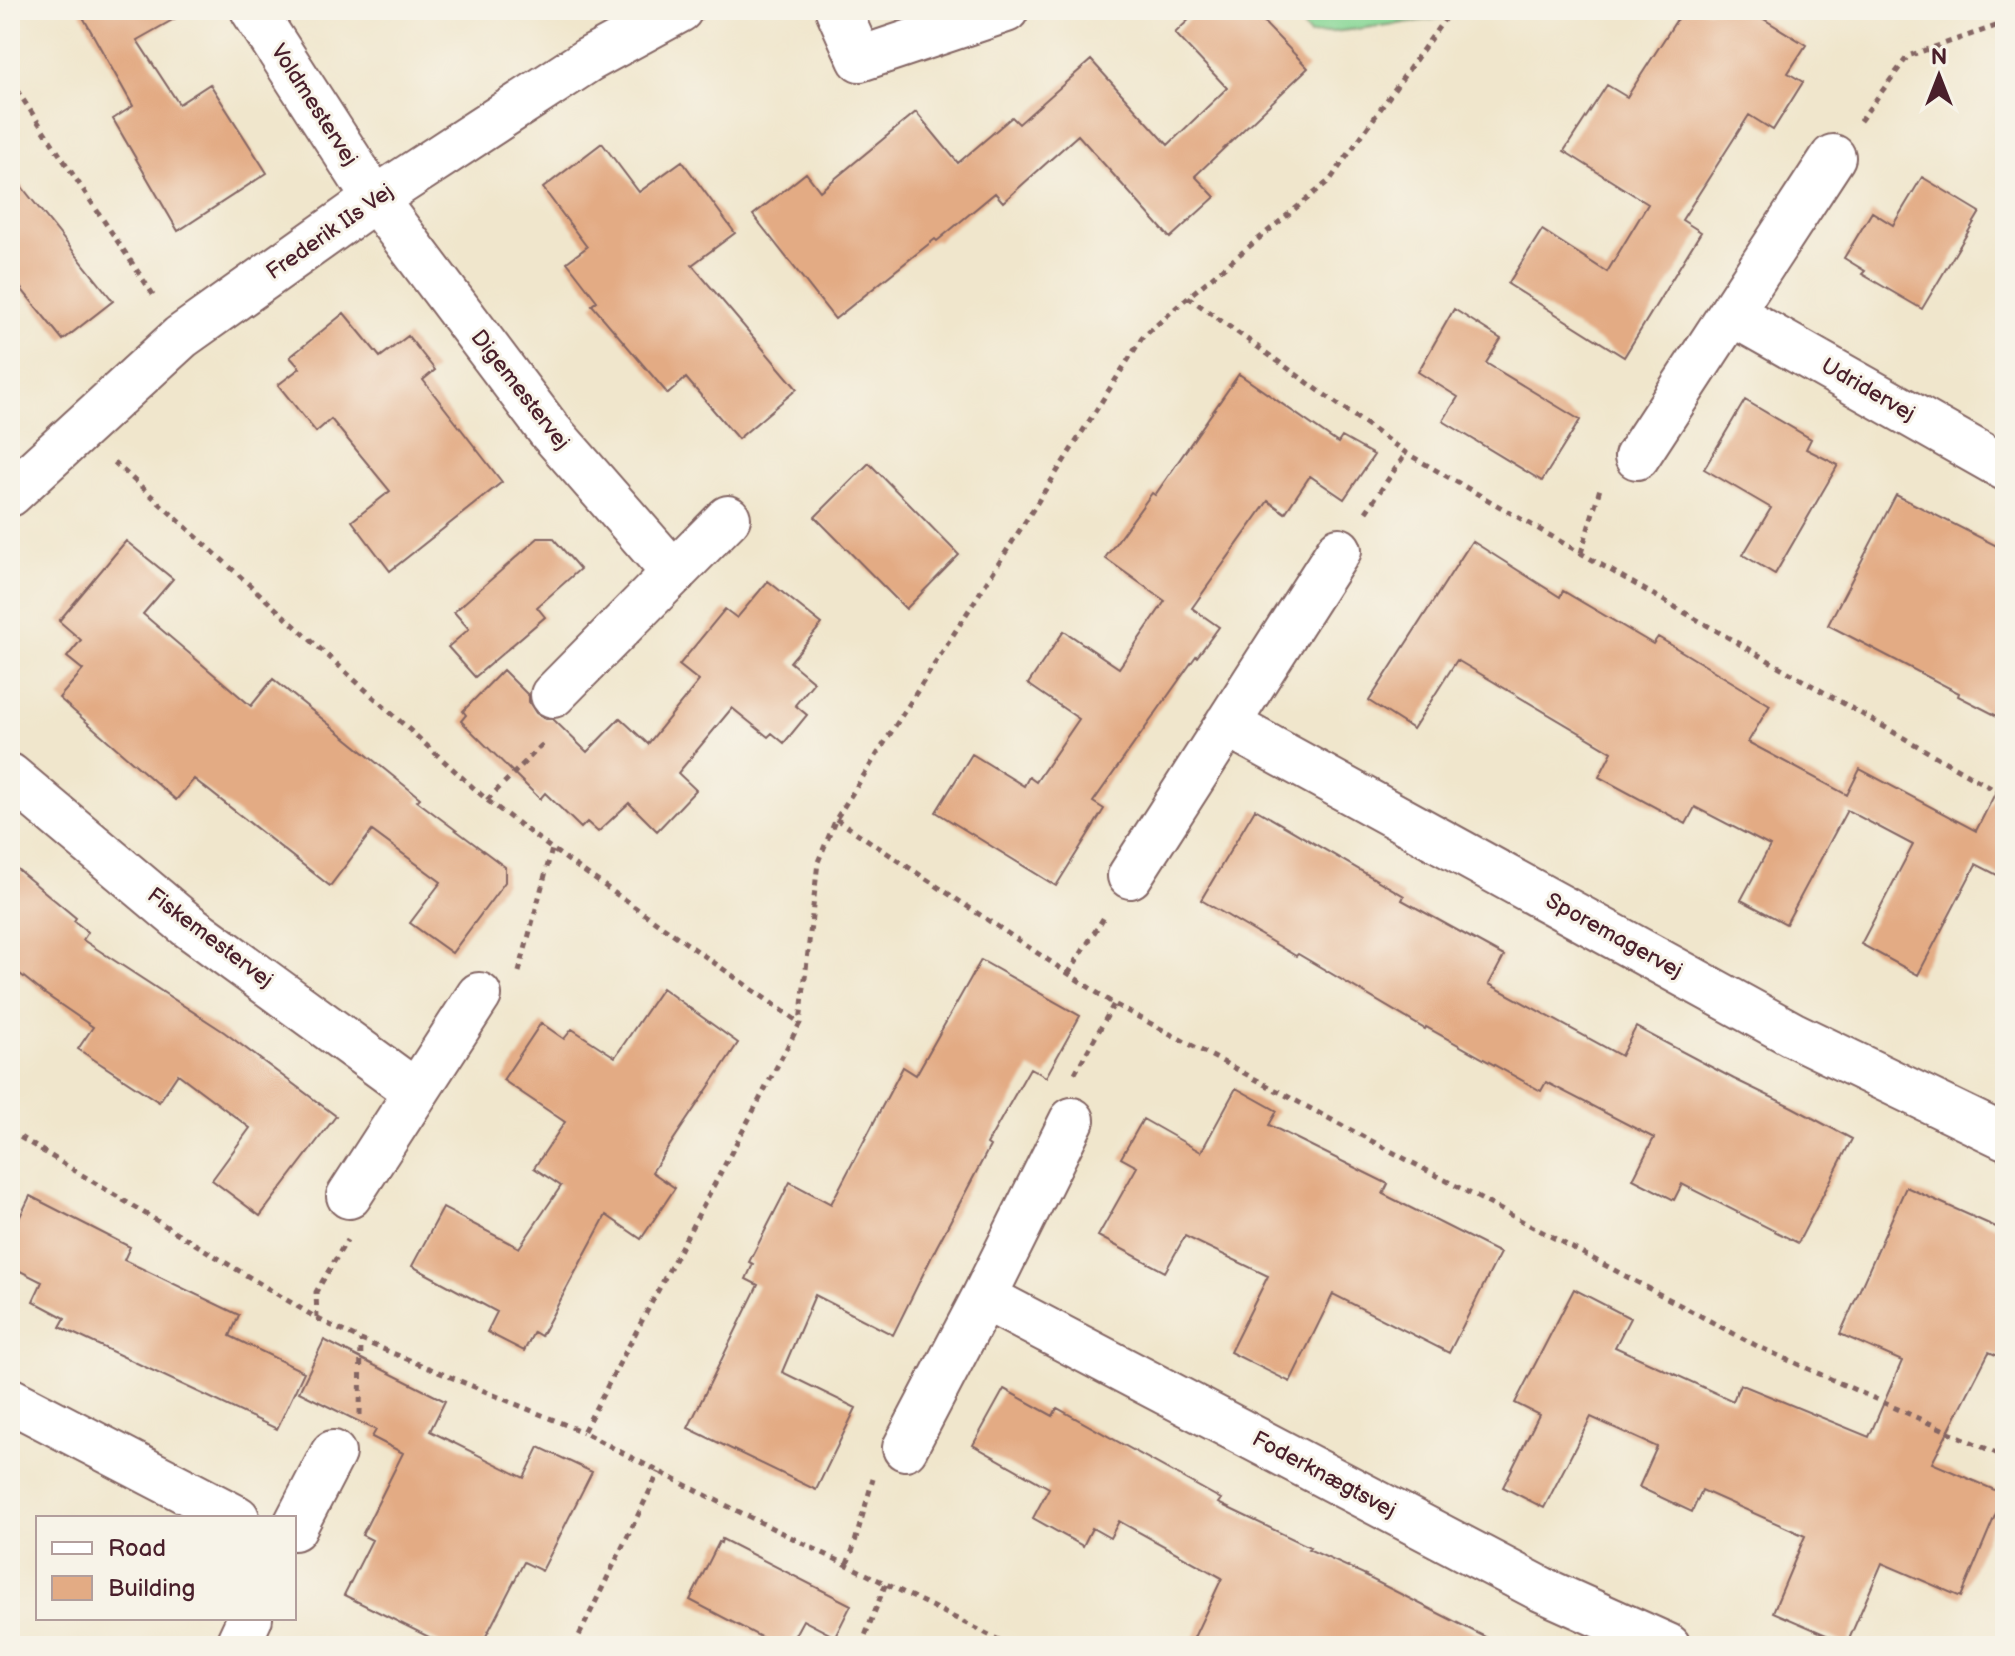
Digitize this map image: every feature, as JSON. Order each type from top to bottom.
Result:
[{"type":"street","name":"Voldmestervej","points":[[253,10],[375,199]]},
{"type":"street","name":"Frederik IIs Vej","points":[[10,494],[181,337],[375,199],[588,60],[680,10]]},
{"type":"street","points":[[838,10],[860,59],[1006,10]]},
{"type":"street","points":[[1637,457],[1833,157]]},
{"type":"street","name":"Digemestervej","points":[[375,199],[549,430],[674,573]]},
{"type":"street","name":"Udridervej","points":[[1731,313],[2005,468]]},
{"type":"street","points":[[553,695],[728,518]]},
{"type":"street","points":[[1130,876],[1339,550]]},
{"type":"street","name":"Sporemagervej","points":[[1227,724],[1792,1034],[2005,1137]]},
{"type":"street","name":"Fiskemestervej","points":[[10,776],[186,924],[416,1092]]},
{"type":"street","points":[[349,1196],[479,995]]},
{"type":"street","points":[[905,1448],[1072,1120]]},
{"type":"street","name":"Foderknægtsvej","points":[[984,1297],[1541,1589],[1668,1646]]},
{"type":"street","points":[[10,1400],[233,1516]]},
{"type":"street","points":[[296,1524],[333,1453]]},
{"type":"street","points":[[237,1646],[249,1620]]},
{"type":"path","points":[[583,1432],[800,1023],[818,862],[836,819],[1142,338],[1330,180],[1451,10]]},
{"type":"path","points":[[1833,157],[1908,56],[2005,23]]},
{"type":"path","points":[[10,80],[181,337]]},
{"type":"path","points":[[1188,297],[1406,453],[2005,796]]},
{"type":"path","points":[[79,429],[487,800],[800,1023]]},
{"type":"path","points":[[1387,482],[1406,453]]},
{"type":"path","points":[[1581,553],[1610,457],[1637,457]]},
{"type":"path","points":[[487,800],[571,717],[553,695]]},
{"type":"path","points":[[836,819],[1114,1004],[1757,1346],[2005,1457]]},
{"type":"path","points":[[479,995],[515,988],[552,849]]},
{"type":"path","points":[[1068,974],[1130,876]]},
{"type":"path","points":[[1072,1120],[1059,1101],[1114,1004]]},
{"type":"path","points":[[10,1131],[318,1319],[361,1340],[583,1432],[1011,1646]]},
{"type":"path","points":[[318,1319],[316,1292],[362,1214],[349,1196]]},
{"type":"path","points":[[333,1453],[360,1444],[361,1340]]},
{"type":"path","points":[[847,1564],[878,1460],[905,1448]]},
{"type":"path","points":[[574,1646],[659,1472]]},
{"type":"path","points":[[861,1646],[886,1583]]},
{"type":"green space","points":[[1290,10],[1507,10],[1310,35]]},
{"type":"building","points":[[79,10],[190,10],[137,40],[179,104],[210,84],[267,173],[178,231],[113,119],[133,106]]},
{"type":"building","points":[[1199,10],[1252,10],[1308,68],[1195,176],[1215,197],[1170,238],[1078,135],[1003,202],[995,193],[835,319],[753,215],[806,173],[820,191],[916,112],[958,163],[1012,117],[1019,124],[1091,60],[1168,145],[1227,88],[1175,33]]},
{"type":"building","points":[[1683,10],[1749,10],[1806,45],[1788,73],[1803,82],[1773,130],[1749,115],[1682,220],[1701,232],[1624,357],[1508,284],[1542,230],[1607,272],[1648,204],[1564,151],[1607,85],[1627,97]]},
{"type":"building","points":[[602,143],[639,192],[682,161],[735,233],[692,265],[797,389],[738,439],[686,378],[668,394],[592,305],[597,301],[567,262],[587,247],[543,188]]},
{"type":"building","points":[[10,172],[113,301],[63,340],[10,275]]},
{"type":"building","points":[[1922,177],[1980,212],[1922,309],[1862,274],[1865,271],[1844,258],[1872,212],[1893,225]]},
{"type":"building","points":[[1454,309],[1501,339],[1486,363],[1580,420],[1542,481],[1443,421],[1458,397],[1418,372]]},
{"type":"building","points":[[344,313],[380,357],[408,336],[435,370],[423,380],[502,482],[390,571],[352,521],[390,491],[331,419],[316,432],[278,385],[300,368],[290,357]]},
{"type":"building","points":[[1239,374],[1338,443],[1342,437],[1374,455],[1344,499],[1310,476],[1285,513],[1268,501],[1192,608],[1219,627],[1093,802],[1104,809],[1056,886],[936,812],[972,754],[1024,786],[1029,777],[1036,782],[1079,719],[1028,684],[1064,631],[1119,668],[1165,601],[1105,558],[1152,493],[1155,495]]},
{"type":"building","points":[[1745,400],[1811,439],[1806,449],[1838,465],[1775,574],[1743,555],[1771,508],[1704,469]]},
{"type":"building","points":[[869,463],[959,555],[906,609],[815,517]]},
{"type":"building","points":[[1896,495],[2005,550],[2005,720],[1828,625]]},
{"type":"building","points":[[538,538],[553,538],[580,569],[537,607],[545,617],[475,677],[448,647],[469,629],[454,612]]},
{"type":"building","points":[[126,541],[173,579],[143,614],[251,706],[273,679],[420,798],[417,801],[505,867],[505,882],[452,953],[410,923],[441,882],[372,831],[330,886],[194,779],[176,800],[59,698],[83,670],[67,657],[81,640],[59,621]]},
{"type":"building","points":[[1472,541],[1560,597],[1563,591],[1653,644],[1658,637],[1770,705],[1748,742],[1847,795],[1860,769],[1976,831],[2005,774],[2005,879],[1976,864],[1918,975],[1861,944],[1913,845],[1847,810],[1786,924],[1741,900],[1770,846],[1695,807],[1686,824],[1599,777],[1612,752],[1457,660],[1413,729],[1369,701]]},
{"type":"building","points":[[768,581],[822,624],[790,662],[814,682],[795,705],[807,715],[784,743],[772,733],[768,737],[732,708],[678,773],[696,790],[657,831],[629,803],[598,832],[587,822],[581,828],[545,793],[540,799],[461,721],[466,715],[463,711],[503,670],[529,696],[536,713],[553,719],[587,752],[620,718],[648,744],[699,681],[679,665],[725,609],[737,618]]},
{"type":"building","points":[[1255,809],[1404,896],[1402,900],[1504,956],[1489,984],[1621,1056],[1636,1027],[1852,1139],[1798,1243],[1682,1184],[1674,1200],[1633,1179],[1654,1138],[1546,1082],[1541,1091],[1425,1029],[1201,900]]},
{"type":"building","points":[[10,863],[76,918],[74,921],[88,932],[83,940],[224,1032],[336,1116],[260,1216],[212,1180],[250,1128],[178,1074],[159,1102],[78,1049],[93,1027],[10,966]]},
{"type":"building","points":[[981,960],[1080,1016],[1046,1077],[1030,1068],[987,1144],[990,1146],[893,1335],[815,1295],[782,1372],[856,1408],[816,1490],[688,1428],[758,1285],[746,1279],[753,1264],[749,1262],[790,1182],[831,1204],[903,1067],[916,1075]]},
{"type":"building","points":[[662,988],[738,1043],[652,1172],[675,1188],[641,1239],[606,1215],[541,1336],[534,1332],[524,1351],[487,1332],[497,1312],[412,1266],[443,1208],[519,1248],[561,1186],[534,1168],[565,1122],[503,1080],[541,1023],[564,1039],[572,1029],[615,1057]]},
{"type":"building","points":[[1236,1088],[1277,1111],[1269,1125],[1388,1184],[1383,1194],[1500,1253],[1449,1353],[1333,1294],[1290,1382],[1230,1352],[1268,1276],[1185,1236],[1165,1272],[1098,1236],[1137,1167],[1121,1158],[1143,1119],[1201,1152]]},
{"type":"building","points":[[1906,1187],[2005,1231],[2005,1359],[1989,1352],[1932,1463],[2004,1494],[1961,1597],[1882,1563],[1847,1644],[1773,1612],[1805,1536],[1702,1490],[1692,1512],[1639,1487],[1657,1447],[1591,1417],[1544,1508],[1503,1487],[1539,1415],[1515,1403],[1574,1289],[1630,1318],[1615,1347],[1733,1401],[1740,1384],[1869,1437],[1902,1361],[1840,1334]]},
{"type":"building","points":[[30,1196],[130,1247],[124,1260],[239,1315],[230,1336],[304,1372],[277,1429],[60,1327],[65,1318],[33,1301],[42,1282],[10,1266],[10,1237]]},
{"type":"building","points":[[324,1340],[445,1401],[430,1431],[524,1478],[539,1447],[592,1472],[542,1571],[524,1562],[481,1646],[447,1646],[344,1595],[372,1540],[362,1535],[403,1453],[372,1437],[376,1430],[299,1392]]},
{"type":"building","points":[[1004,1389],[1053,1416],[1057,1408],[1221,1499],[1218,1503],[1503,1646],[1190,1646],[1222,1578],[1119,1521],[1110,1538],[1092,1528],[1083,1546],[1033,1518],[1049,1488],[973,1445]]},
{"type":"building","points":[[722,1539],[851,1605],[835,1637],[803,1620],[789,1646],[778,1646],[690,1600]]}]
